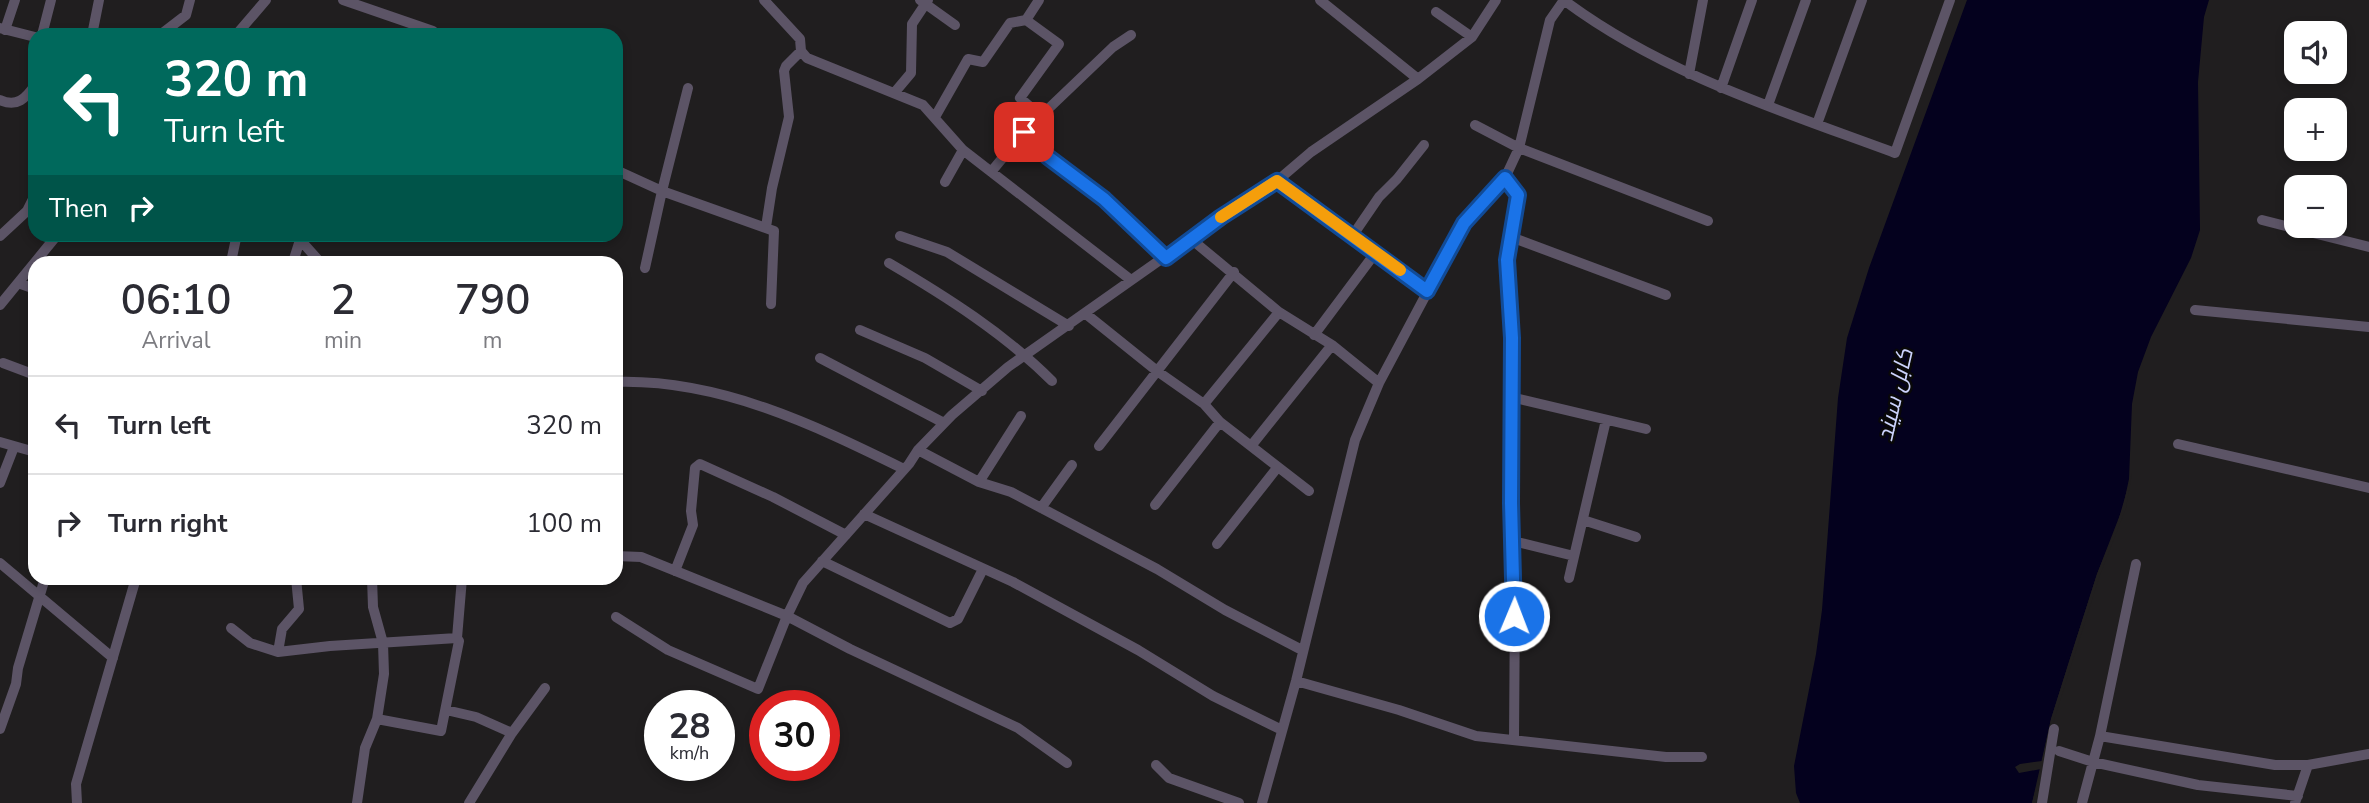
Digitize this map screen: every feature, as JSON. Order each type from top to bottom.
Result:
[{"type":"street","points":[[15,0],[3,29],[28,35]]},
{"type":"street","points":[[44,28],[51,0]]},
{"type":"street","points":[[93,28],[99,0]]},
{"type":"street","points":[[169,28],[186,15],[190,0]]},
{"type":"street","points":[[242,28],[266,0]]},
{"type":"street","points":[[343,0],[424,28]]},
{"type":"street","points":[[935,117],[968,59],[983,62],[1010,23],[1026,20],[1039,0]]},
{"type":"street","points":[[1320,0],[1418,79]]},
{"type":"street","points":[[616,617],[668,650],[758,689],[786,616],[803,583],[944,423],[1008,368],[1130,280],[1277,181],[1344,128],[1418,79],[1472,37],[1496,0]]},
{"type":"street","points":[[1262,803],[1296,681],[1354,440],[1379,383],[1464,223],[1505,178],[1519,148],[1550,20],[1564,0],[1582,14],[1689,74],[1895,153],[1950,0]]},
{"type":"street","points":[[1689,74],[1703,0]]},
{"type":"street","points":[[1721,88],[1752,0]]},
{"type":"street","points":[[1768,105],[1806,0]]},
{"type":"street","points":[[1817,124],[1863,0]]},
{"type":"street","points":[[895,92],[911,73],[912,23],[924,1],[955,25]]},
{"type":"street","points":[[766,227],[772,188],[789,117],[784,71],[800,51],[800,39],[771,3]]},
{"type":"street","points":[[1436,12],[1472,37]]},
{"type":"street","points":[[1026,20],[1059,44],[1020,98],[1041,116]]},
{"type":"street","points":[[991,172],[1024,132],[1113,47],[1131,35]]},
{"type":"street","points":[[800,51],[807,58],[923,105],[963,150],[1130,280]]},
{"type":"street","points":[[645,268],[688,88]]},
{"type":"street","points":[[0,100],[6,103],[19,102],[28,95]]},
{"type":"street","points":[[1475,125],[1519,148],[1708,221]]},
{"type":"street","points":[[1024,132],[1048,157],[1104,199],[1166,258]]},
{"type":"street","points":[[1353,235],[1379,197],[1424,145]]},
{"type":"street","points":[[945,182],[963,150]]},
{"type":"street","points":[[623,173],[662,191],[776,232],[771,270],[771,304]]},
{"type":"street","points":[[1505,178],[1518,195],[1507,260],[1512,338],[1514,740]]},
{"type":"street","points":[[1277,181],[1427,291]]},
{"type":"street","points":[[0,236],[28,209]]},
{"type":"street","points":[[2262,220],[2369,247]]},
{"type":"street","points":[[900,236],[947,252],[1069,326]]},
{"type":"street","points":[[1511,237],[1665,295]]},
{"type":"street","points":[[1191,239],[1279,312],[1332,345],[1379,383]]},
{"type":"street","points":[[40,256],[52,242]]},
{"type":"street","points":[[302,242],[314,256]]},
{"type":"street","points":[[1314,335],[1376,252]]},
{"type":"street","points":[[889,263],[936,291],[1027,356],[1052,381]]},
{"type":"street","points":[[0,305],[28,272]]},
{"type":"street","points":[[1098,446],[1234,272]]},
{"type":"street","points":[[18,284],[28,287]]},
{"type":"street","points":[[2195,310],[2369,327]]},
{"type":"street","points":[[1204,404],[1279,312]]},
{"type":"street","points":[[1086,314],[1157,371],[1204,404],[1220,422],[1309,491]]},
{"type":"street","points":[[860,330],[925,358],[982,391]]},
{"type":"street","points":[[1251,446],[1332,345]]},
{"type":"street","points":[[820,358],[855,379],[944,423]]},
{"type":"street","points":[[0,375],[2,362],[28,372]]},
{"type":"street","points":[[623,382],[662,384],[734,398],[781,412],[904,469]]},
{"type":"street","points":[[1511,397],[1646,429]]},
{"type":"street","points":[[979,482],[1021,416]]},
{"type":"street","points":[[1569,578],[1606,420]]},
{"type":"street","points":[[1154,505],[1220,422]]},
{"type":"street","points":[[0,442],[28,450]]},
{"type":"street","points":[[2178,444],[2369,488]]},
{"type":"street","points":[[0,483],[14,447]]},
{"type":"street","points":[[918,450],[979,482],[1011,492],[1302,650]]},
{"type":"street","points":[[675,571],[693,525],[691,511],[695,468],[700,464],[773,497],[846,535]]},
{"type":"street","points":[[1041,508],[1072,465]]},
{"type":"street","points":[[1217,544],[1278,468]]},
{"type":"street","points":[[864,514],[1013,582],[1138,650],[1213,696],[1282,730]]},
{"type":"street","points":[[1583,520],[1636,537]]},
{"type":"street","points":[[1513,541],[1574,556]]},
{"type":"street","points":[[623,556],[641,557],[786,616],[1018,728],[1067,763]]},
{"type":"street","points":[[822,561],[950,623],[958,619],[983,569]]},
{"type":"street","points":[[0,563],[113,658]]},
{"type":"street","points":[[2082,803],[2100,736],[2136,564]]},
{"type":"street","points":[[0,729],[16,684],[18,668],[43,585]]},
{"type":"street","points":[[77,803],[76,785],[134,585]]},
{"type":"street","points":[[278,652],[282,629],[299,608],[297,585]]},
{"type":"street","points":[[357,803],[365,748],[377,719],[384,674],[383,643],[373,607],[372,585]]},
{"type":"street","points":[[377,719],[441,731],[459,641],[457,638],[462,585]]},
{"type":"street","points":[[231,628],[250,643],[278,652],[457,638]]},
{"type":"street","points":[[1296,681],[1399,710],[1476,736],[1666,757],[1702,757]]},
{"type":"street","points":[[469,803],[512,733],[545,688]]},
{"type":"street","points":[[446,710],[476,717],[512,733]]},
{"type":"street","points":[[2042,803],[2054,729]]},
{"type":"street","points":[[2100,736],[2275,765],[2308,765],[2369,754]]},
{"type":"street","points":[[2059,751],[2093,762],[2198,785],[2296,799],[2308,765]]},
{"type":"street","points":[[1156,765],[1169,778],[1240,803]]},
{"type":"water","name":"کابل سيند","points":[[1967,0],[2209,0],[2204,17],[2198,82],[2200,230],[2191,258],[2151,337],[2138,372],[2132,404],[2129,479],[2123,507],[2097,574],[2051,719],[2032,803],[1800,803],[1796,793],[1794,766],[1822,610],[1838,398],[1847,338],[1869,268]]},
{"type":"pier","points":[[2132,473],[2126,508],[2100,575],[2071,666],[2055,717],[2036,803],[2032,803],[2041,769],[2019,773],[2015,767],[2042,761],[2051,719]]},
{"type":"slow traffic","points":[[1221,217],[1277,181],[1400,270]]},
{"type":"route","points":[[1024,132],[1048,157],[1104,199],[1166,258],[1221,217],[1277,181],[1427,291],[1464,223],[1505,178],[1518,195],[1507,260],[1512,338],[1511,503],[1514,616]]}]
